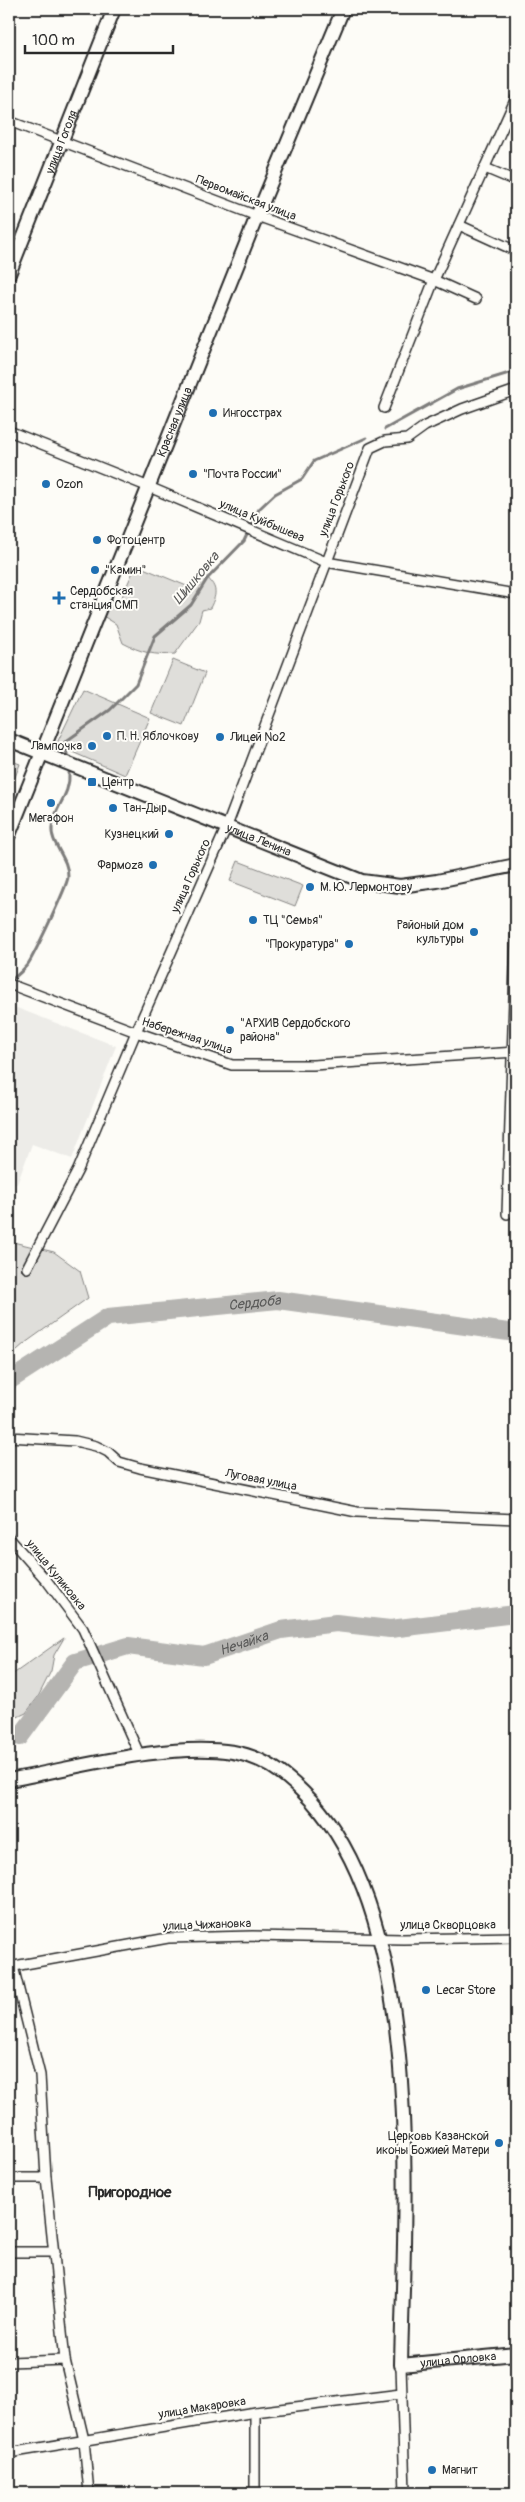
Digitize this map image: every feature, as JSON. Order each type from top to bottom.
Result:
[{"type":"street","name":"улица Гоголя","points":[[9,274],[114,9]]},
{"type":"street","name":"Красная улица","points":[[9,835],[257,216],[343,9]]},
{"type":"street","points":[[384,408],[434,280],[516,98]]},
{"type":"street","name":"Первомайская улица","points":[[9,121],[257,216],[434,280],[476,299]]},
{"type":"street","points":[[485,168],[516,181]]},
{"type":"street","points":[[459,225],[516,251]]},
{"type":"street","name":"улица Горького","points":[[27,1268],[78,1170],[136,1032],[227,826],[370,448],[385,441],[407,440],[425,426],[462,409],[516,390]]},
{"type":"street","name":"улица Куйбышева","points":[[9,431],[149,487],[326,562],[516,594]]},
{"type":"street","name":"улица Ленина","points":[[9,740],[362,881],[400,886],[437,882],[516,865]]},
{"type":"street","points":[[507,1214],[514,1052],[516,935]]},
{"type":"street","name":"Набережная улица","points":[[9,984],[136,1032],[232,1065],[313,1065],[514,1052]]},
{"type":"street","name":"Луговая улица","points":[[9,1437],[75,1441],[96,1446],[108,1452],[119,1462],[140,1468],[357,1512],[516,1519]]},
{"type":"street","name":"улица Куликовка","points":[[9,1538],[47,1581],[83,1629],[140,1756]]},
{"type":"street","points":[[9,1780],[188,1749],[234,1752],[259,1760],[284,1773],[316,1804],[348,1850],[380,1937],[396,2030],[403,2106],[405,2186],[401,2394],[405,2493]]},
{"type":"street","name":"улица Чижановка","points":[[11,1967],[168,1938],[253,1936],[380,1937]]},
{"type":"street","name":"улица Скворцовка","points":[[380,1937],[516,1937]]},
{"type":"street","points":[[11,1967],[40,2075],[46,2178],[65,2360],[84,2440],[89,2493]]},
{"type":"street","points":[[9,2178],[46,2178]]},
{"type":"street","points":[[9,2252],[55,2252]]},
{"type":"street","name":"улица Орловка","points":[[401,2365],[516,2354]]},
{"type":"street","points":[[9,2362],[65,2360]]},
{"type":"street","name":"улица Макаровка","points":[[9,2453],[255,2412],[401,2394]]},
{"type":"street","points":[[255,2412],[255,2493]]},
{"type":"shaded area","points":[[136,565],[189,587],[204,574],[214,586],[215,594],[210,608],[202,610],[199,621],[175,654],[148,653],[123,643],[116,624],[103,616],[103,610],[108,605],[117,608]]},
{"type":"shaded area","points":[[173,660],[205,673],[184,726],[151,713]]},
{"type":"shaded area","points":[[83,689],[150,718],[125,775],[56,745]]},
{"type":"shaded area","points":[[9,760],[20,764],[9,793]]},
{"type":"shaded area","points":[[238,861],[303,886],[295,906],[230,881]]},
{"type":"shaded area","points":[[9,1005],[116,1046],[72,1159],[32,1144],[17,1184],[9,1181]]},
{"type":"shaded area","points":[[9,1241],[54,1252],[80,1271],[88,1298],[25,1343],[9,1357]]},
{"type":"shaded area","points":[[64,1638],[54,1655],[51,1671],[38,1697],[26,1713],[9,1721],[9,1677]]},
{"type":"waterway","points":[[385,429],[457,389],[516,371]]},
{"type":"waterway","name":"Шишковка","points":[[67,754],[65,742],[110,710],[136,684],[155,636],[191,605],[207,579],[244,541],[259,509],[275,494],[302,479],[314,461],[366,438]]},
{"type":"waterway","name":"Шишковка","points":[[14,978],[31,958],[56,907],[68,877],[68,870],[54,839],[52,827],[53,820],[67,788],[69,773]]},
{"type":"waterway","name":"Сердоба","points":[[9,1381],[108,1317],[278,1300],[516,1333]]},
{"type":"waterway","name":"Нечайка","points":[[9,1735],[20,1737],[75,1662],[128,1646],[204,1656],[281,1630],[336,1623],[390,1629],[516,1614]]},
{"type":"place","name":"Ингосстрах","points":[[213,413]]},
{"type":"place","name":"\"Почта России\"","points":[[193,474]]},
{"type":"place","name":"Ozon","points":[[46,484]]},
{"type":"place","name":"Фотоцентр","points":[[97,540]]},
{"type":"place","name":"\"Камин\"","points":[[95,570]]},
{"type":"place","name":"Сердобская станция СМП","points":[[59,598]]},
{"type":"place","name":"П. Н. Яблочкову","points":[[107,736]]},
{"type":"place","name":"Лицей №2","points":[[220,737]]},
{"type":"place","name":"Лампочка","points":[[92,746]]},
{"type":"place","name":"Центр","points":[[92,782]]},
{"type":"place","name":"Мегафон","points":[[51,803]]},
{"type":"place","name":"Тан-Дыр","points":[[113,808]]},
{"type":"place","name":"Кузнецкий","points":[[169,834]]},
{"type":"place","name":"Фармоzа","points":[[153,865]]},
{"type":"place","name":"М. Ю. Лермонтову","points":[[310,887]]},
{"type":"place","name":"ТЦ \"Семья\"","points":[[253,920]]},
{"type":"place","name":"Районый дом культуры","points":[[474,932]]},
{"type":"place","name":"\"Прокуратура\"","points":[[349,944]]},
{"type":"place","name":"\"АРХИВ Сердобского района\"","points":[[230,1030]]},
{"type":"place","name":"Lecar Store","points":[[426,1990]]},
{"type":"place","name":"Церковь Казанской иконы Божией Матери","points":[[499,2143]]},
{"type":"place","name":"Магнит","points":[[432,2470]]},
{"type":"district","name":"Пригородное","points":[[130,2192]]}]
